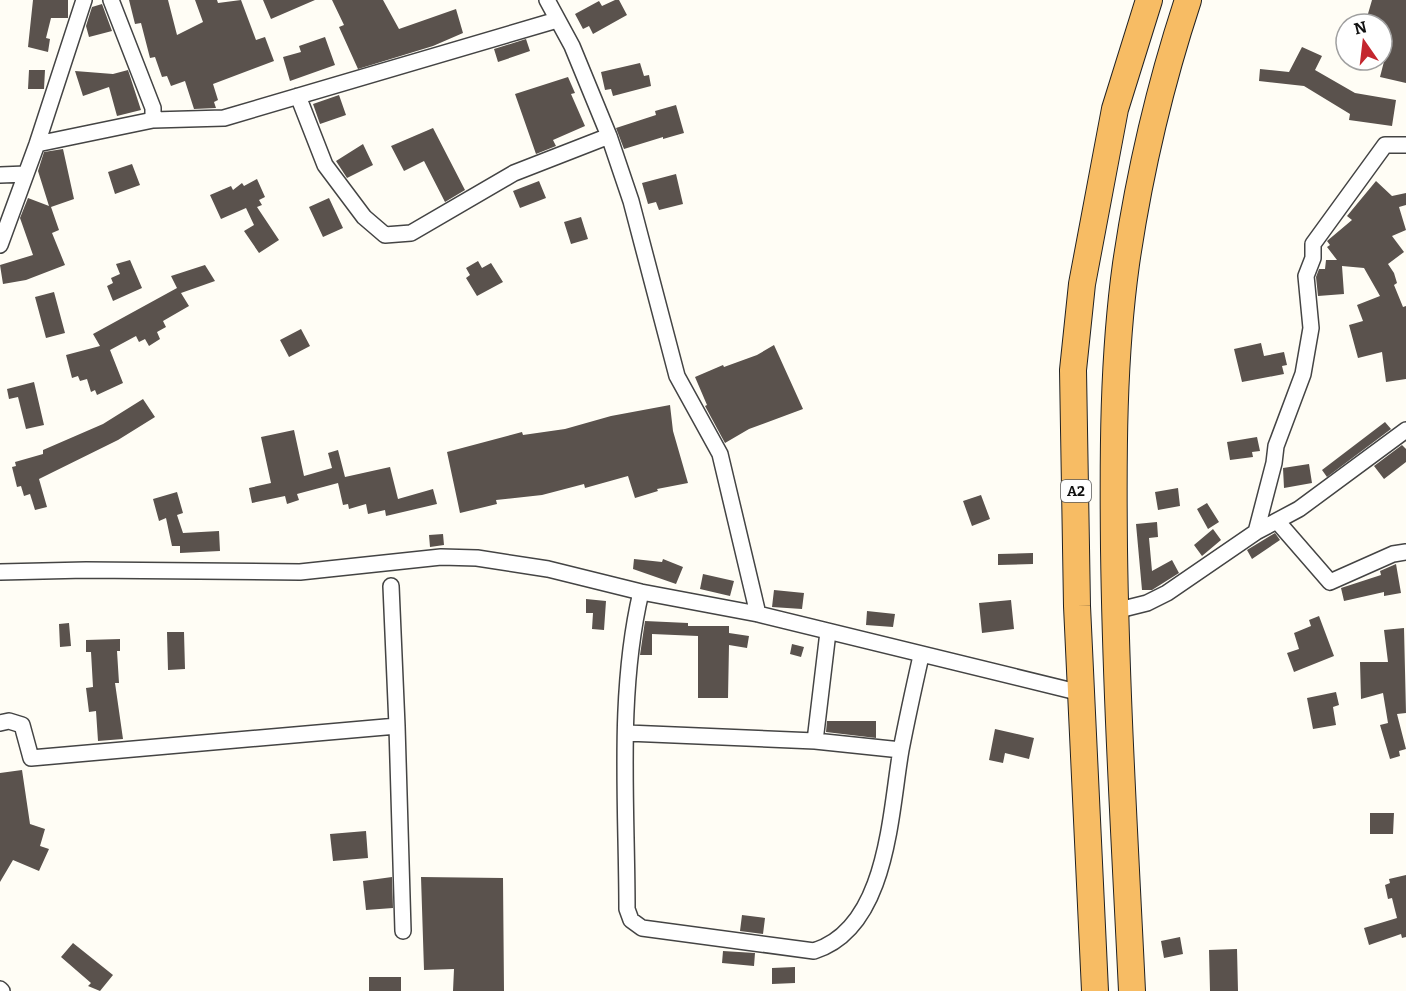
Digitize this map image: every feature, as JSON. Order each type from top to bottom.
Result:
[{"type":"highway","name":"A2","points":[[1095,991],[1081,693],[1073,370],[1082,284],[1114,109],[1149,0]]},
{"type":"highway","points":[[1131,991],[1115,611],[1113,462],[1118,351],[1126,265],[1143,169],[1168,67],[1188,0]]},
{"type":"street","points":[[0,245],[37,144],[84,0]]},
{"type":"street","points":[[111,0],[153,108],[153,120]]},
{"type":"street","points":[[547,0],[572,46],[609,136],[631,201],[677,376],[720,454],[758,614]]},
{"type":"street","points":[[37,144],[153,120],[224,118],[557,20]]},
{"type":"street","points":[[298,96],[325,165],[363,217],[385,235],[411,233],[514,173],[609,136]]},
{"type":"street","points":[[1256,532],[1274,463],[1276,446],[1303,374],[1311,328],[1306,276],[1313,258],[1313,244],[1384,145],[1406,145]]},
{"type":"street","points":[[0,175],[26,174]]},
{"type":"street","points":[[1115,611],[1147,603],[1167,593],[1256,532],[1334,485],[1406,430]]},
{"type":"street","points":[[1277,521],[1329,582],[1393,554],[1406,552]]},
{"type":"street","points":[[0,572],[86,570],[300,572],[441,557],[468,558],[548,569],[641,592],[758,614],[921,656],[1081,693]]},
{"type":"street","points":[[391,586],[403,931]]},
{"type":"street","points":[[641,592],[632,629],[627,733],[627,909],[631,920],[642,928],[814,951],[829,946],[845,933],[865,905],[886,853],[902,750],[921,656]]},
{"type":"street","points":[[815,741],[828,632]]},
{"type":"street","points":[[0,723],[9,721],[22,725],[31,758],[397,726]]},
{"type":"street","points":[[627,733],[815,741],[902,750]]},
{"type":"building","points":[[33,0],[68,0],[68,18],[51,18],[46,38],[50,39],[48,52],[28,47]]},
{"type":"building","points":[[129,0],[168,0],[177,35],[203,22],[195,0],[217,0],[218,3],[241,0],[256,40],[265,37],[274,61],[213,84],[218,100],[214,102],[216,108],[194,109],[185,81],[171,86],[167,76],[162,77],[155,57],[150,58],[141,23],[135,24]]},
{"type":"building","points":[[263,0],[315,0],[271,19]]},
{"type":"building","points":[[332,0],[383,0],[399,29],[456,9],[463,33],[433,46],[358,69],[339,27],[344,25]]},
{"type":"building","points":[[619,0],[627,15],[593,34],[589,26],[583,29],[575,14],[599,1],[602,6]]},
{"type":"building","points":[[1372,0],[1406,0],[1406,83],[1380,77],[1381,72],[1394,72],[1394,12],[1368,12]]},
{"type":"building","points":[[102,4],[112,31],[89,37],[86,26],[92,7]]},
{"type":"building","points":[[325,37],[335,65],[290,81],[283,57],[301,52],[299,46]]},
{"type":"building","points":[[526,39],[530,51],[498,62],[494,49]]},
{"type":"building","points":[[1302,47],[1322,56],[1315,70],[1355,93],[1396,100],[1392,126],[1349,120],[1350,114],[1304,86],[1259,81],[1260,69],[1289,72]]},
{"type":"building","points":[[640,63],[644,76],[649,75],[651,86],[613,96],[611,89],[605,90],[601,72]]},
{"type":"building","points":[[29,70],[45,70],[44,89],[28,89]]},
{"type":"building","points":[[128,70],[141,110],[117,116],[109,87],[83,96],[75,71],[113,74]]},
{"type":"building","points":[[568,77],[575,93],[571,94],[585,126],[553,140],[556,146],[536,154],[515,94]]},
{"type":"building","points":[[339,95],[346,115],[320,124],[313,104]]},
{"type":"building","points":[[676,105],[684,133],[624,149],[616,128],[656,115],[655,111]]},
{"type":"building","points":[[433,128],[465,190],[445,202],[424,161],[404,171],[391,146]]},
{"type":"building","points":[[363,144],[373,165],[347,178],[336,161]]},
{"type":"building","points":[[63,149],[74,199],[51,207],[59,230],[52,233],[65,265],[26,280],[3,284],[0,265],[33,255],[20,218],[28,198],[49,206],[38,171],[44,152]]},
{"type":"building","points":[[132,164],[140,185],[115,194],[108,172]]},
{"type":"building","points":[[676,174],[683,204],[659,210],[656,202],[648,204],[642,183]]},
{"type":"building","points":[[257,179],[265,197],[259,200],[262,205],[257,207],[279,240],[259,253],[244,231],[254,225],[246,208],[221,219],[210,195],[231,186],[233,190],[242,183],[244,186]]},
{"type":"building","points":[[539,181],[546,198],[520,208],[513,191]]},
{"type":"building","points":[[1376,181],[1392,196],[1406,193],[1406,205],[1399,207],[1406,230],[1392,236],[1404,252],[1388,264],[1394,273],[1397,283],[1394,285],[1403,307],[1406,306],[1406,379],[1386,382],[1382,352],[1358,358],[1349,325],[1363,321],[1357,305],[1380,296],[1364,268],[1342,266],[1344,294],[1318,296],[1316,277],[1319,269],[1325,269],[1326,260],[1337,260],[1327,247],[1330,245],[1327,241],[1352,220],[1347,216]]},
{"type":"building","points":[[329,198],[343,228],[323,237],[309,207]]},
{"type":"building","points":[[581,217],[588,239],[571,244],[564,222]]},
{"type":"building","points":[[130,260],[142,288],[113,301],[107,286],[113,283],[111,278],[120,274],[116,264]]},
{"type":"building","points":[[478,261],[482,268],[491,263],[503,282],[477,296],[466,278],[470,275],[466,268]]},
{"type":"building","points":[[205,265],[215,281],[181,293],[189,306],[163,321],[166,327],[157,332],[160,339],[149,346],[145,339],[139,342],[136,336],[110,350],[123,383],[97,395],[95,390],[91,392],[87,379],[80,381],[78,376],[72,378],[66,355],[100,346],[93,334],[177,288],[171,276]]},
{"type":"building","points":[[54,292],[65,333],[46,338],[35,297]]},
{"type":"building","points":[[301,329],[310,346],[289,357],[280,340]]},
{"type":"building","points":[[1261,343],[1264,356],[1284,352],[1287,365],[1282,366],[1284,374],[1242,382],[1234,349]]},
{"type":"building","points":[[774,345],[803,409],[749,429],[725,443],[705,406],[707,405],[695,377],[723,365],[724,367],[757,355]]},
{"type":"building","points":[[34,382],[44,425],[26,429],[18,397],[9,399],[7,389]]},
{"type":"building","points":[[143,399],[155,417],[118,440],[39,479],[47,507],[35,510],[30,494],[24,496],[21,486],[17,487],[12,467],[16,466],[15,462],[43,454],[43,450],[103,424]]},
{"type":"building","points":[[670,405],[673,431],[688,483],[657,489],[658,491],[635,498],[628,476],[585,488],[584,484],[542,495],[496,500],[497,504],[460,513],[447,452],[522,432],[523,435],[565,429],[611,416]]},
{"type":"building","points":[[1385,422],[1391,429],[1327,477],[1322,470]]},
{"type":"building","points":[[294,430],[304,476],[332,468],[328,453],[338,450],[345,477],[390,467],[398,499],[433,489],[437,504],[386,516],[385,510],[368,514],[366,504],[349,509],[348,504],[343,505],[338,483],[297,494],[299,500],[287,504],[285,496],[252,503],[249,488],[271,483],[261,437]]},
{"type":"building","points":[[1257,437],[1260,451],[1252,452],[1253,457],[1230,460],[1227,442]]},
{"type":"building","points":[[1402,445],[1406,449],[1406,462],[1384,479],[1374,466]]},
{"type":"building","points":[[1309,464],[1312,483],[1284,488],[1283,468]]},
{"type":"building","points":[[1178,488],[1180,506],[1158,510],[1155,492]]},
{"type":"building","points":[[177,492],[183,513],[177,515],[183,533],[219,531],[220,551],[180,553],[180,546],[172,546],[166,518],[159,521],[153,499]]},
{"type":"building","points":[[981,495],[990,519],[972,526],[963,501]]},
{"type":"building","points":[[1207,503],[1219,522],[1208,529],[1197,509]]},
{"type":"building","points":[[1157,522],[1158,537],[1149,538],[1152,571],[1172,560],[1179,573],[1152,590],[1142,590],[1136,524]]},
{"type":"building","points":[[1213,529],[1221,540],[1202,556],[1194,545]]},
{"type":"building","points":[[1275,533],[1280,540],[1252,559],[1247,550]]},
{"type":"building","points":[[443,534],[444,545],[430,547],[429,535]]},
{"type":"building","points":[[1033,553],[1033,564],[998,565],[998,554]]},
{"type":"building","points":[[634,559],[662,562],[663,559],[683,567],[676,584],[633,569]]},
{"type":"building","points":[[1396,564],[1401,593],[1384,596],[1384,592],[1344,601],[1341,588],[1381,575],[1380,571]]},
{"type":"building","points":[[703,574],[734,581],[730,596],[700,589]]},
{"type":"building","points":[[774,590],[804,593],[802,609],[772,607]]},
{"type":"building","points":[[586,599],[606,601],[604,630],[592,629],[593,613],[586,613]]},
{"type":"building","points":[[1011,600],[1014,629],[982,633],[979,603]]},
{"type":"building","points":[[867,611],[895,614],[893,627],[866,625]]},
{"type":"building","points":[[1319,616],[1334,656],[1294,672],[1287,653],[1299,649],[1294,633],[1311,626],[1309,620]]},
{"type":"building","points":[[645,621],[688,623],[688,626],[729,626],[729,633],[749,636],[747,648],[729,645],[728,698],[698,698],[698,636],[652,634],[652,655],[640,655]]},
{"type":"building","points":[[69,623],[71,646],[60,647],[59,624]]},
{"type":"building","points":[[1404,628],[1406,713],[1397,714],[1406,749],[1399,751],[1400,756],[1390,759],[1380,725],[1388,723],[1383,693],[1361,699],[1360,662],[1388,662],[1384,630]]},
{"type":"building","points":[[167,632],[184,632],[185,669],[168,670]]},
{"type":"building","points":[[120,639],[120,651],[117,651],[119,683],[115,683],[123,739],[98,741],[96,711],[89,712],[86,688],[93,687],[91,652],[86,652],[86,640]]},
{"type":"building","points":[[792,644],[804,647],[801,657],[790,654]]},
{"type":"building","points":[[1336,692],[1339,705],[1333,707],[1336,725],[1313,729],[1307,698]]},
{"type":"building","points":[[827,721],[876,721],[876,738],[826,732]]},
{"type":"building","points":[[995,729],[1034,738],[1029,759],[1005,753],[1003,763],[989,760]]},
{"type":"building","points":[[22,770],[30,824],[45,829],[40,846],[49,849],[39,871],[13,860],[0,882],[0,773]]},
{"type":"building","points":[[1370,813],[1394,813],[1393,834],[1370,834]]},
{"type":"building","points":[[366,831],[368,858],[333,861],[330,834]]},
{"type":"building","points":[[1406,875],[1406,937],[1402,938],[1401,934],[1369,945],[1364,928],[1397,918],[1392,898],[1388,899],[1385,885],[1390,883],[1389,879]]},
{"type":"building","points":[[392,877],[393,908],[366,910],[363,881]]},
{"type":"building","points":[[421,877],[503,878],[504,991],[453,991],[454,969],[424,970]]},
{"type":"building","points":[[742,915],[765,918],[763,934],[740,931]]},
{"type":"building","points":[[1180,937],[1183,954],[1164,958],[1161,941]]},
{"type":"building","points":[[73,943],[113,975],[100,991],[88,986],[91,983],[61,957]]},
{"type":"building","points":[[1237,949],[1238,991],[1210,991],[1209,950]]},
{"type":"building","points":[[723,951],[755,953],[754,966],[722,963]]},
{"type":"building","points":[[795,967],[795,983],[772,984],[772,968]]},
{"type":"building","points":[[369,977],[401,977],[401,991],[369,991]]}]
